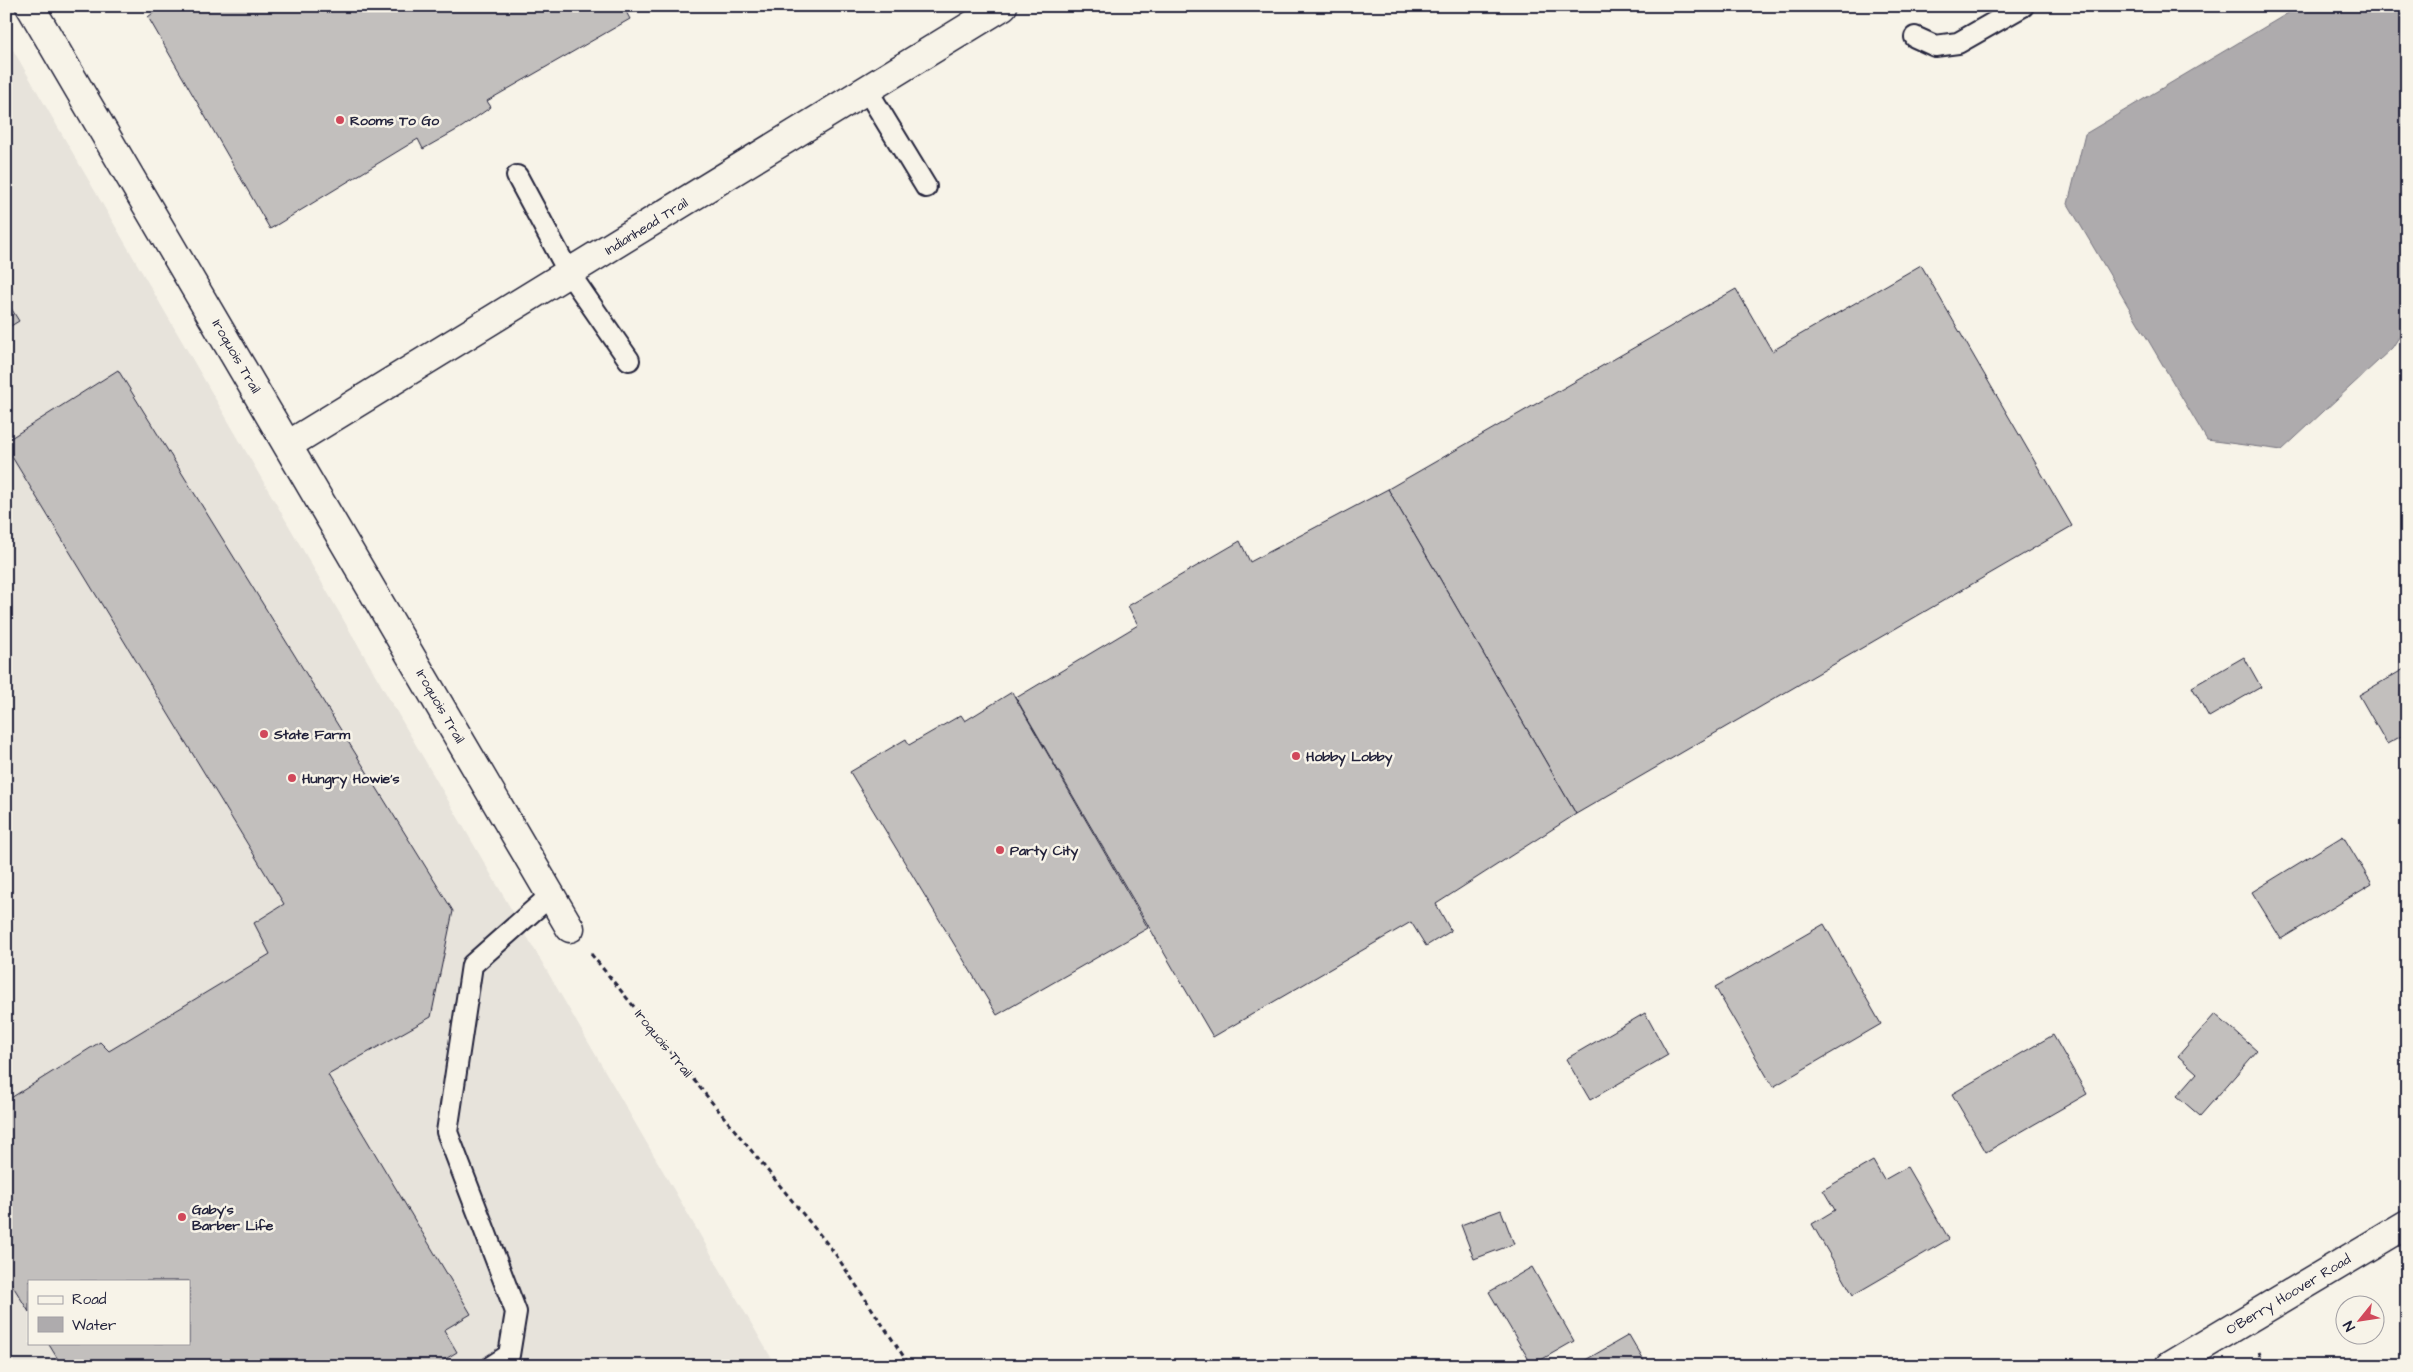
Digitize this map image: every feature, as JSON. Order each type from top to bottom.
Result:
[{"type":"street","name":"Iroquois Trail","points":[[30,6],[570,928]]},
{"type":"street","name":"Indianhead Trail","points":[[288,444],[1004,6]]},
{"type":"street","name":"O'Berry Hoover Road","points":[[2169,1366],[2407,1224]]},
{"type":"lane","points":[[1915,37],[1935,46],[1958,43],[2023,6]]},
{"type":"lane","points":[[867,90],[926,186]]},
{"type":"lane","points":[[517,176],[570,272],[629,360]]},
{"type":"lane","points":[[492,1366],[509,1355],[516,1312],[447,1132],[472,965],[552,896]]},
{"type":"path","name":"Iroquois Trail","points":[[570,928],[834,1252],[910,1366]]},
{"type":"shaded area","points":[[6,45],[12,48],[776,1366],[6,1366]]},
{"type":"water","points":[[2300,6],[2407,6],[2407,325],[2392,348],[2282,450],[2207,440],[2068,204],[2085,134]]},
{"type":"building","name":"Rooms To Go","points":[[162,6],[623,6],[630,19],[487,101],[491,107],[462,127],[423,149],[418,139],[270,229],[148,17]]},
{"type":"building","points":[[1921,265],[2072,526],[1576,814],[1388,489],[1736,289],[1772,351]]},
{"type":"building","points":[[6,300],[19,321],[6,329]]},
{"type":"building","points":[[118,370],[453,911],[431,1017],[328,1075],[471,1314],[444,1330],[457,1352],[434,1366],[62,1366],[49,1344],[190,1344],[190,1280],[28,1280],[28,1310],[6,1275],[6,1101],[100,1042],[109,1051],[270,954],[254,923],[284,904],[6,447],[6,441]]},
{"type":"building","name":"Hobby Lobby","points":[[1388,489],[1576,814],[1436,904],[1451,931],[1426,946],[1411,922],[1213,1037],[1016,698],[1138,625],[1128,606],[1240,541],[1250,562]]},
{"type":"building","points":[[2244,657],[2261,687],[2209,717],[2192,687]]},
{"type":"building","points":[[2404,669],[2407,673],[2407,733],[2387,744],[2359,695]]},
{"type":"building","name":"Party City","points":[[1012,692],[1148,928],[997,1015],[850,772],[906,739],[909,745],[961,715],[965,721]]},
{"type":"building","points":[[2343,836],[2372,884],[2281,939],[2252,892]]},
{"type":"building","points":[[1824,924],[1881,1024],[1773,1087],[1715,987]]},
{"type":"building","points":[[1645,1013],[1668,1055],[1590,1100],[1566,1059]]},
{"type":"building","points":[[2215,1014],[2257,1051],[2200,1116],[2177,1096],[2197,1073],[2178,1056]]},
{"type":"building","points":[[2053,1035],[2087,1094],[1986,1152],[1952,1094]]},
{"type":"building","points":[[1873,1161],[1884,1180],[1907,1167],[1949,1239],[1853,1295],[1812,1224],[1835,1210],[1823,1190]]},
{"type":"building","points":[[1501,1210],[1514,1244],[1474,1259],[1461,1225]]},
{"type":"building","points":[[1532,1267],[1574,1341],[1532,1365],[1489,1292]]},
{"type":"building","points":[[1629,1335],[1647,1366],[1584,1366],[1582,1362]]},
{"type":"place","name":"Rooms To Go","points":[[340,120]]},
{"type":"place","name":"State Farm","points":[[264,734]]},
{"type":"place","name":"Hobby Lobby","points":[[1296,756]]},
{"type":"place","name":"Hungry Howie's","points":[[292,778]]},
{"type":"place","name":"Party City","points":[[1000,850]]},
{"type":"place","name":"Gaby's Barber Life","points":[[182,1217]]}]
